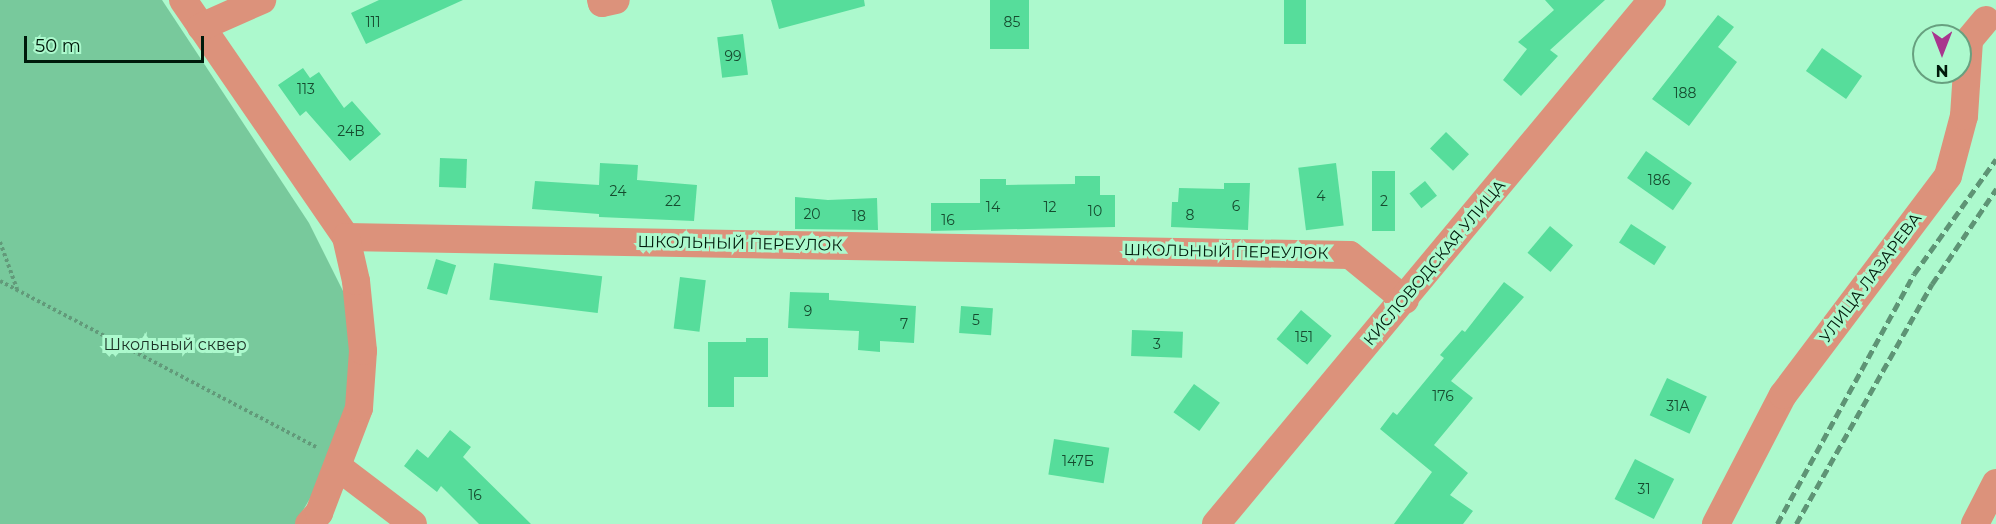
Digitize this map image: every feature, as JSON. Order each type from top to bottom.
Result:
[{"type":"street","points":[[183,0],[346,237],[356,281],[363,351],[359,408],[319,513],[309,524]]},
{"type":"street","points":[[201,27],[262,0]]},
{"type":"street","points":[[601,0],[602,3],[616,0]]},
{"type":"street","name":"КИСЛОВОДСКАЯ УЛИЦА","points":[[1216,524],[1508,177],[1602,55],[1652,0]]},
{"type":"street","name":"УЛИЦА ЛАЗАРЕВА","points":[[1716,524],[1783,395],[1948,176],[1964,116],[1970,40],[1985,16]]},
{"type":"street","name":"ШКОЛЬНЫЙ ПЕРЕУЛОК","points":[[346,237],[1350,255],[1405,300]]},
{"type":"street","points":[[340,462],[413,524]]},
{"type":"street","points":[[1975,524],[1996,483]]},
{"type":"path","points":[[0,242],[18,291]]},
{"type":"path","points":[[0,281],[319,448],[340,462]]},
{"type":"green space","name":"Школьный сквер","points":[[0,0],[162,0],[309,223],[349,303],[351,345],[347,409],[329,466],[295,524],[0,524]]},
{"type":"building","points":[[379,0],[463,0],[366,44],[351,13]]},
{"type":"building","points":[[771,0],[864,0],[865,6],[779,29]]},
{"type":"building","points":[[990,0],[1029,0],[1029,49],[990,49]]},
{"type":"building","points":[[1284,0],[1306,0],[1306,44],[1284,44]]},
{"type":"building","points":[[1545,0],[1605,0],[1550,50],[1558,56],[1521,96],[1503,80],[1527,49],[1518,42],[1554,10]]},
{"type":"building","points":[[1718,15],[1734,27],[1718,47],[1737,62],[1689,126],[1652,99]]},
{"type":"building","points":[[743,34],[748,75],[722,78],[717,37]]},
{"type":"building","points":[[1822,48],[1862,76],[1846,99],[1806,71]]},
{"type":"building","points":[[303,68],[310,78],[319,72],[344,108],[352,101],[381,134],[350,161],[306,111],[300,116],[278,85]]},
{"type":"building","points":[[1446,132],[1469,154],[1453,171],[1430,149]]},
{"type":"building","points":[[1646,151],[1692,183],[1673,210],[1627,178]]},
{"type":"building","points":[[440,158],[467,159],[466,188],[439,187]]},
{"type":"building","points":[[600,163],[638,165],[637,180],[697,185],[694,221],[599,217],[599,214],[532,209],[535,181],[599,185]]},
{"type":"building","points":[[1336,163],[1344,226],[1306,230],[1298,168]]},
{"type":"building","points":[[1372,171],[1395,171],[1395,231],[1372,231]]},
{"type":"building","points":[[1075,176],[1100,176],[1100,195],[1115,195],[1115,227],[931,231],[931,203],[980,203],[980,179],[1006,179],[1006,185],[1075,184]]},
{"type":"building","points":[[1425,181],[1437,196],[1421,208],[1409,194]]},
{"type":"building","points":[[1224,183],[1250,183],[1248,230],[1171,227],[1172,202],[1178,202],[1179,188],[1224,189]]},
{"type":"building","points":[[795,197],[828,200],[877,198],[878,230],[795,229]]},
{"type":"building","points":[[1631,224],[1666,247],[1654,265],[1619,242]]},
{"type":"building","points":[[1550,226],[1573,245],[1550,272],[1528,253]]},
{"type":"building","points":[[436,259],[456,265],[447,295],[427,289]]},
{"type":"building","points":[[494,263],[602,276],[598,313],[489,300]]},
{"type":"building","points":[[680,277],[706,280],[699,332],[674,329]]},
{"type":"building","points":[[1504,282],[1524,297],[1451,381],[1473,398],[1434,445],[1468,473],[1450,495],[1473,511],[1463,524],[1394,524],[1432,472],[1380,429],[1393,412],[1397,415],[1444,358],[1440,355],[1462,330],[1465,332]]},
{"type":"building","points":[[790,292],[829,293],[829,300],[916,306],[914,343],[880,341],[880,352],[858,350],[859,331],[788,328]]},
{"type":"building","points":[[961,306],[993,308],[991,335],[959,333]]},
{"type":"building","points":[[1301,310],[1332,336],[1307,365],[1277,339]]},
{"type":"building","points":[[1132,330],[1183,332],[1182,358],[1131,356]]},
{"type":"building","points":[[746,338],[768,338],[768,377],[734,377],[734,407],[708,407],[708,342],[746,342]]},
{"type":"building","points":[[1667,378],[1707,397],[1690,434],[1650,415]]},
{"type":"building","points":[[1194,384],[1220,403],[1199,431],[1173,412]]},
{"type":"building","points":[[450,430],[471,447],[463,457],[531,524],[479,524],[441,486],[437,492],[404,466],[417,449],[428,458]]},
{"type":"building","points":[[1054,439],[1109,448],[1104,483],[1048,475]]},
{"type":"building","points":[[1635,459],[1674,479],[1654,519],[1615,499]]},
{"type":"railway","points":[[1777,524],[1914,274],[1996,159]]},
{"type":"railway","points":[[1796,524],[1932,284],[1996,189]]}]
